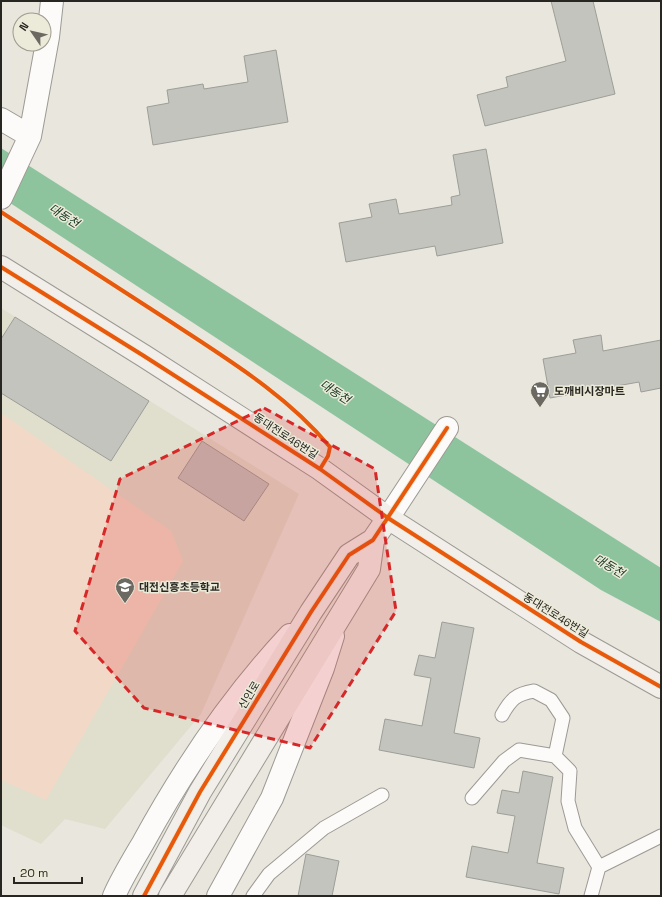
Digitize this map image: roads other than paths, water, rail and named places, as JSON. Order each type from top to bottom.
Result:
[{"type":"street","points":[[1,198],[27,142],[48,37],[52,1]]},
{"type":"street","points":[[1,119],[27,142]]},
{"type":"street","name":"동대전로46번길","points":[[1,267],[144,356],[320,469],[394,509],[581,642],[661,687]]},
{"type":"street","points":[[394,509],[447,428]]},
{"type":"street","name":"신인로","points":[[144,896],[200,792],[311,612],[349,555],[373,540],[394,509]]},
{"type":"street","name":"신인로","points":[[170,896],[369,570],[373,540]]},
{"type":"street","name":"신인로","points":[[114,896],[156,819],[195,755],[240,694],[311,612]]},
{"type":"street","name":"신인로","points":[[218,896],[272,798],[323,668],[338,620]]},
{"type":"lane","points":[[502,715],[508,704],[520,694],[534,691],[551,700],[563,718],[555,756]]},
{"type":"lane","points":[[472,798],[504,761],[519,750],[555,756],[570,770],[568,801],[575,828],[599,866],[591,896]]},
{"type":"lane","points":[[252,896],[270,874],[324,828],[382,795]]},
{"type":"lane","points":[[599,866],[661,836]]},
{"type":"water","name":"대동천","points":[[1,148],[661,568],[661,622],[601,590],[1,197]]},
{"type":"place","name":"도깨비시장마트","points":[[540,408]]},
{"type":"place","name":"대전신흥초등학교","points":[[125,604]]}]
